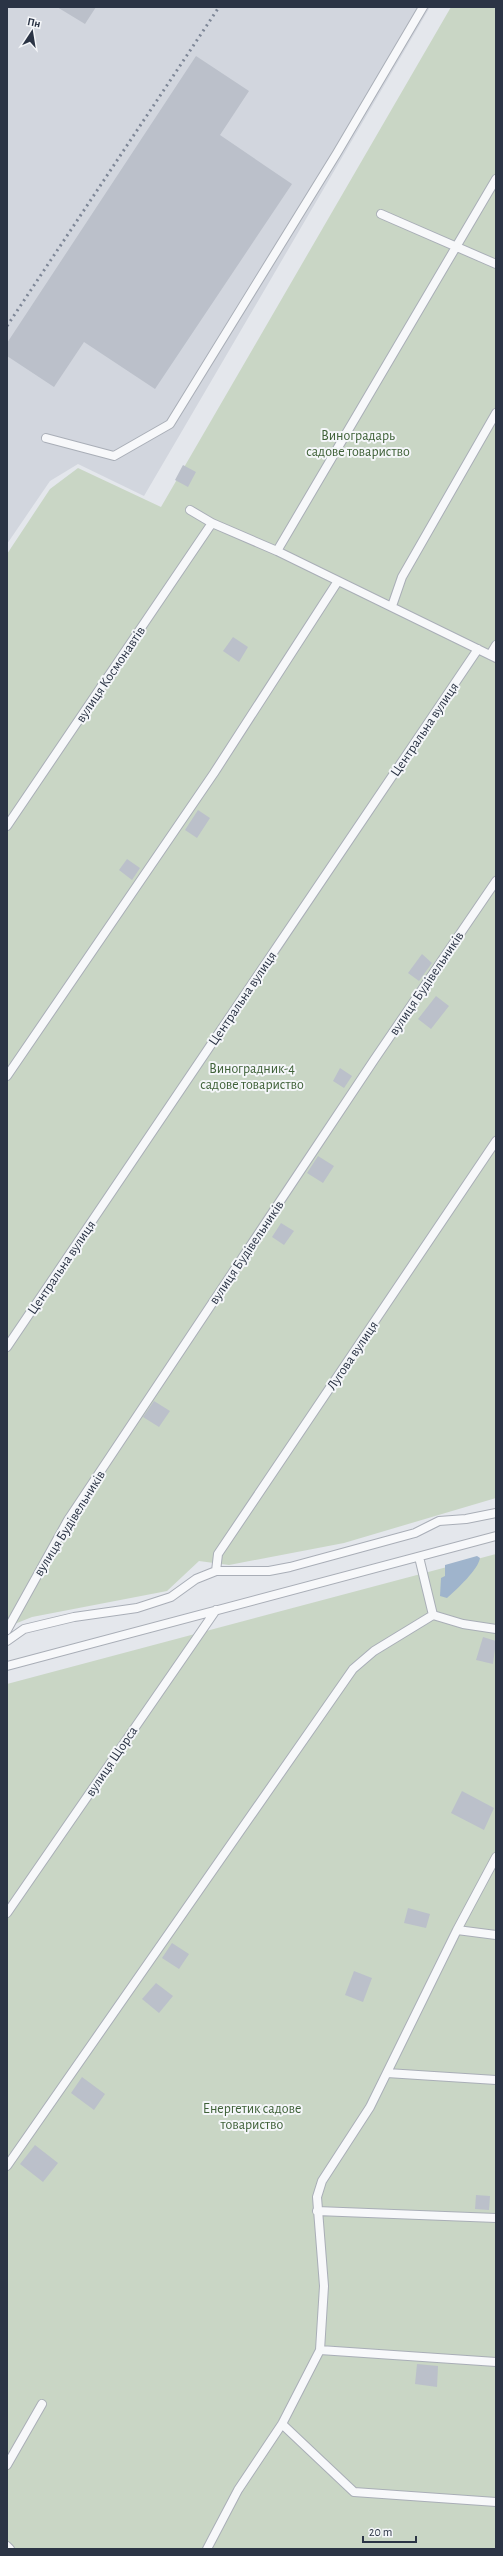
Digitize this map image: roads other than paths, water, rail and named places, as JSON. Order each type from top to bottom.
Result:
[{"type":"lane","points":[[46,438],[114,456],[170,424],[338,153],[423,7]]},
{"type":"lane","points":[[277,551],[496,179]]},
{"type":"lane","points":[[382,214],[496,264]]},
{"type":"lane","points":[[392,606],[402,577],[496,413]]},
{"type":"lane","points":[[190,510],[212,523],[277,551],[392,606],[493,657],[496,645]]},
{"type":"lane","name":"вулиця Космонавтів","points":[[7,826],[212,523]]},
{"type":"lane","points":[[7,1076],[214,773],[338,581]]},
{"type":"lane","name":"Центральна вулиця","points":[[7,1347],[478,649]]},
{"type":"lane","name":"вулиця Будівельників","points":[[7,1630],[68,1520],[369,1066],[496,881]]},
{"type":"lane","name":"Лугова вулиця","points":[[216,1571],[218,1554],[496,1141]]},
{"type":"lane","points":[[7,1641],[24,1629],[74,1617],[137,1608],[171,1597],[196,1579],[216,1571],[269,1571],[290,1567],[416,1533],[439,1521],[473,1518],[496,1513]]},
{"type":"lane","points":[[7,1666],[496,1536]]},
{"type":"lane","points":[[419,1557],[433,1615]]},
{"type":"lane","name":"вулиця Щорса","points":[[7,1913],[216,1610]]},
{"type":"lane","points":[[7,2166],[353,1669],[374,1651],[433,1615],[463,1624],[496,1630]]},
{"type":"lane","points":[[207,2549],[238,2490],[282,2424],[320,2350],[324,2286],[317,2197],[322,2181],[370,2107],[457,1930],[496,1857]]},
{"type":"lane","points":[[457,1930],[496,1935]]},
{"type":"lane","points":[[387,2073],[496,2080]]},
{"type":"lane","points":[[317,2211],[496,2218]]},
{"type":"lane","points":[[320,2350],[496,2362]]},
{"type":"lane","points":[[7,2465],[42,2404]]},
{"type":"lane","points":[[282,2424],[354,2492],[496,2502]]},
{"type":"lane","points":[[7,2546],[10,2549]]},
{"type":"water","points":[[477,1556],[480,1558],[475,1568],[456,1590],[447,1598],[440,1596],[441,1578],[445,1576],[445,1565]]},
{"type":"railway","points":[[7,326],[219,7]]},
{"type":"park label","name":"Виноградарь садове товариство","points":[[358,444]]},
{"type":"park label","name":"Виноградник-4 садове товариство","points":[[252,1076]]},
{"type":"park label","name":"Енергетик садове товариство","points":[[252,2116]]}]
